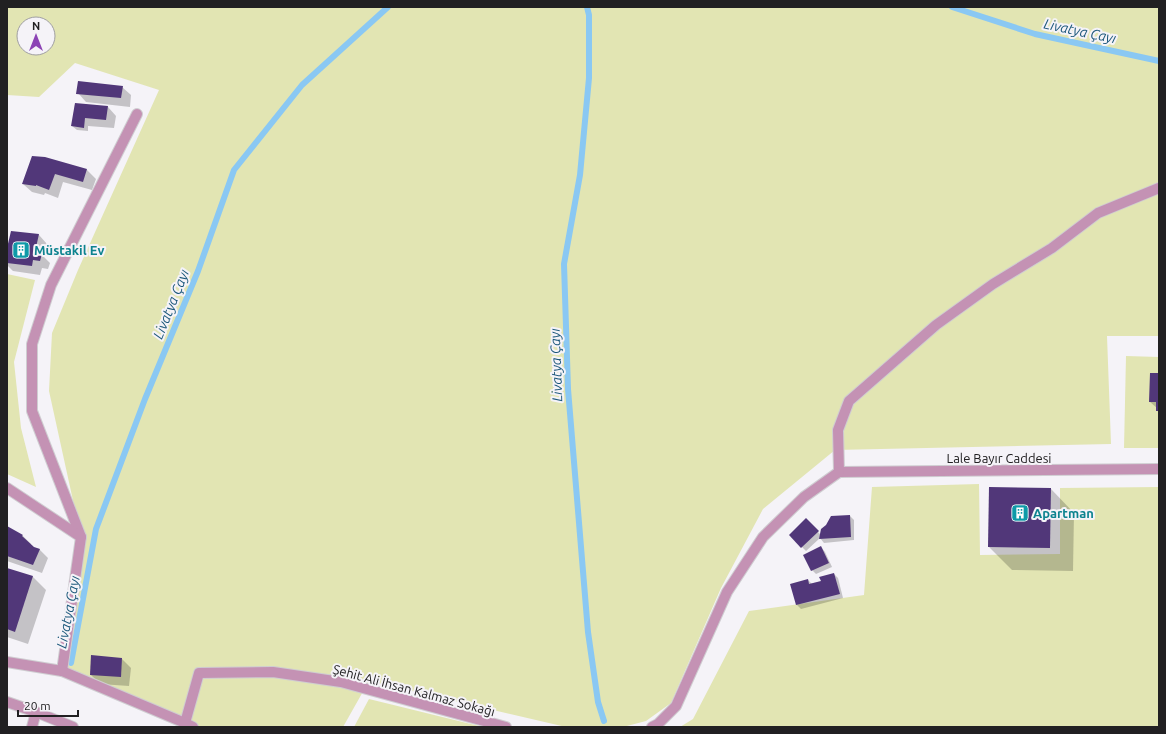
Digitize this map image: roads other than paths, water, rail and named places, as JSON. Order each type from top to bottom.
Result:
[{"type":"street","points":[[62,671],[81,537],[32,411],[32,344],[51,285],[137,114]]},
{"type":"street","points":[[652,727],[658,724],[676,706],[727,592],[763,537],[804,497],[839,472],[838,430],[849,401],[936,325],[993,284],[1052,248],[1098,213],[1159,188]]},
{"type":"street","name":"Lale Bayır Caddesi","points":[[839,472],[1159,469]]},
{"type":"street","points":[[7,488],[81,537]]},
{"type":"street","points":[[7,662],[62,671],[189,725]]},
{"type":"street","name":"Şehit Ali İhsan Kalmaz Sokağı","points":[[189,725],[199,674],[273,672],[341,682],[506,727]]},
{"type":"street","points":[[7,702],[73,727]]},
{"type":"street","points":[[32,727],[36,712]]},
{"type":"waterway","name":"Livatya Çayı","points":[[71,663],[96,529],[145,399],[198,271],[234,170],[302,85],[388,7]]},
{"type":"waterway","name":"Livatya Çayı","points":[[587,7],[589,15],[589,78],[580,175],[564,264],[568,389],[588,632],[598,702],[604,721]]},
{"type":"waterway","name":"Livatya Çayı","points":[[952,7],[1035,34],[1159,61]]},
{"type":"place","name":"Müstakil Ev","points":[[21,250]]},
{"type":"place","name":"Apartman","points":[[1020,513]]}]
